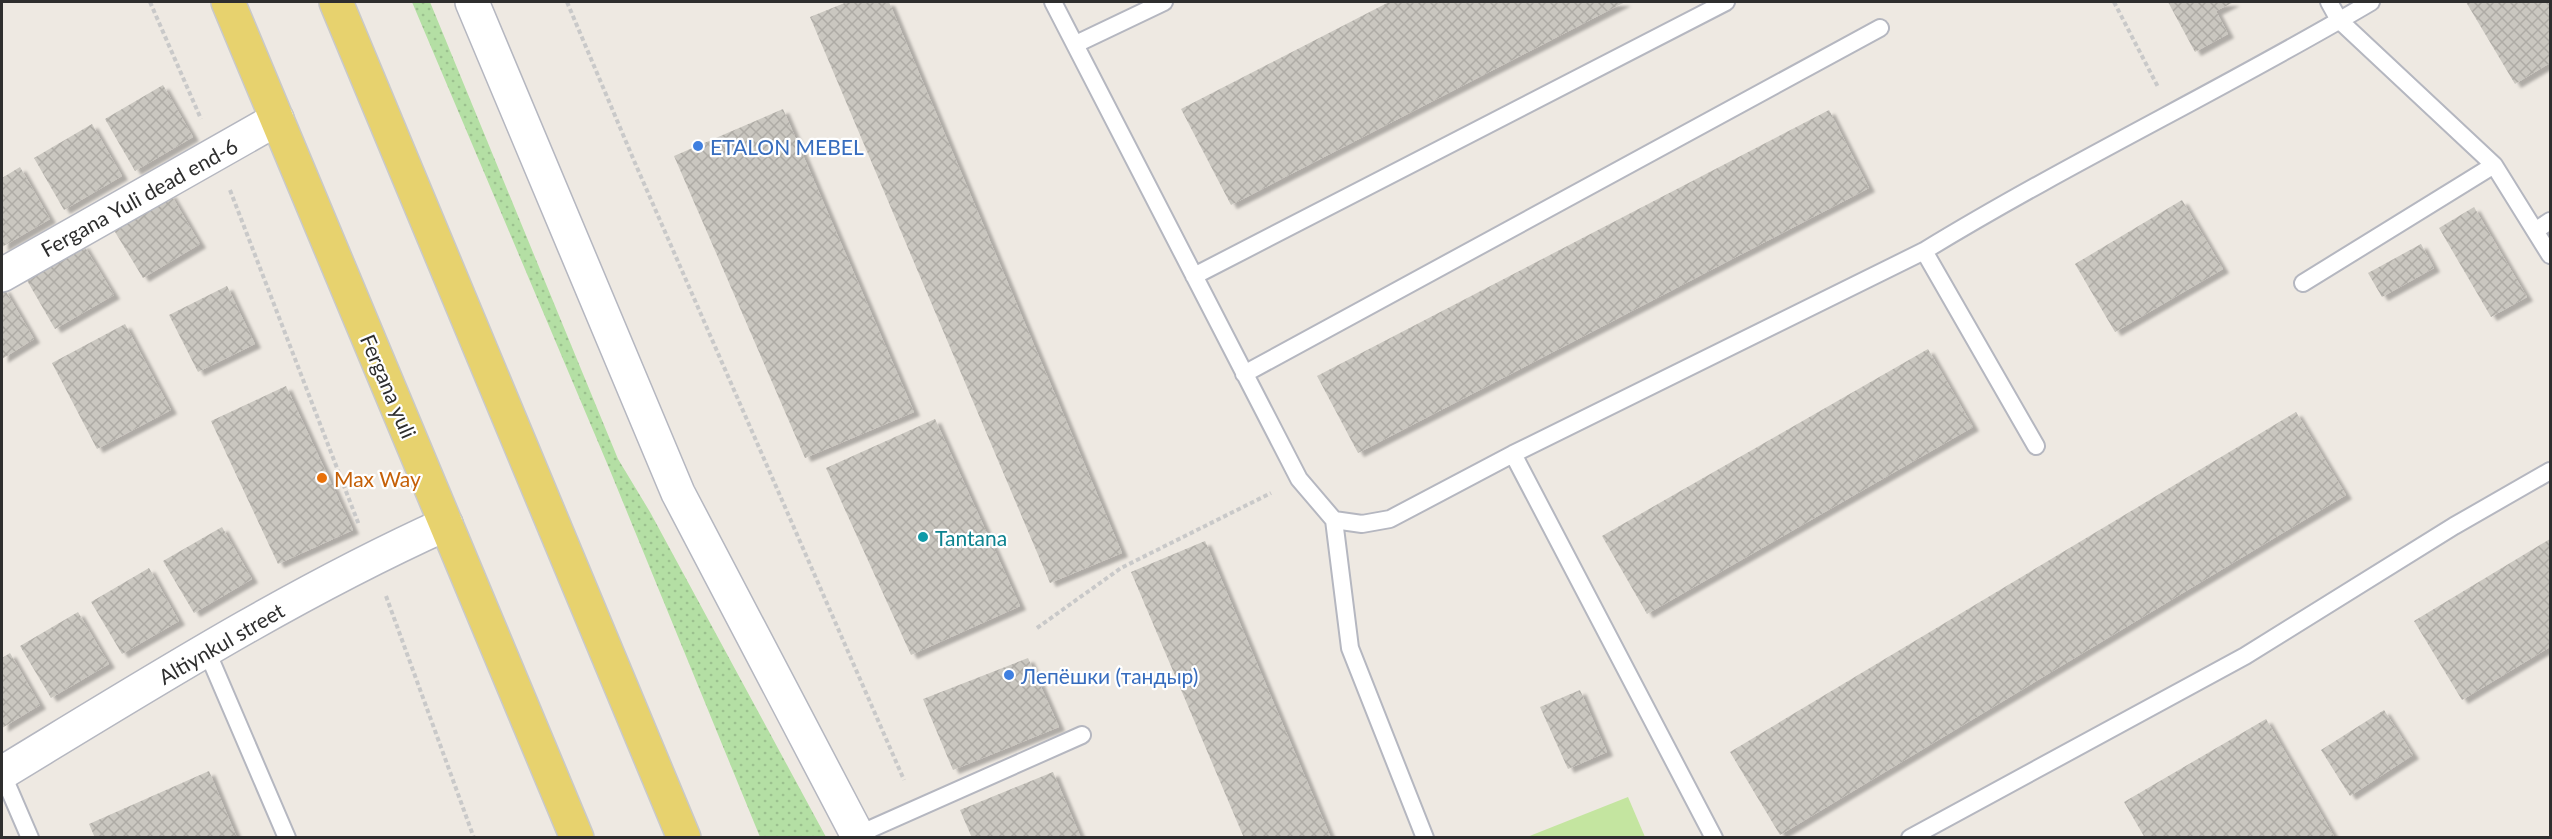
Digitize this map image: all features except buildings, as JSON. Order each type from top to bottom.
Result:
[{"type":"main road","name":"Fergana yuli","points":[[228,2],[577,837]]},
{"type":"main road","points":[[336,2],[684,837]]},
{"type":"main road","points":[[472,2],[678,493],[858,837]]},
{"type":"main road","name":"Fergana Yuli dead end-6","points":[[2,274],[277,119]]},
{"type":"main road","name":"Altiynkul street","points":[[2,773],[206,649],[372,558],[446,524]]},
{"type":"lane","points":[[1053,2],[1299,479],[1334,520],[1350,648],[1425,837]]},
{"type":"lane","points":[[1076,44],[1164,2]]},
{"type":"lane","points":[[1194,276],[1726,2]]},
{"type":"lane","points":[[2329,2],[2339,20],[2494,165],[2550,255]]},
{"type":"lane","points":[[1334,520],[1362,524],[1390,519],[1513,454],[1924,251],[1988,212],[2172,114],[2371,2]]},
{"type":"lane","points":[[1244,374],[1880,28]]},
{"type":"lane","points":[[2302,283],[2494,165]]},
{"type":"lane","points":[[2535,231],[2550,221]]},
{"type":"lane","points":[[1924,251],[2036,446]]},
{"type":"lane","points":[[1513,454],[1714,837]]},
{"type":"lane","points":[[1910,837],[2245,656],[2454,526],[2550,471]]},
{"type":"lane","points":[[206,649],[287,837]]},
{"type":"lane","points":[[858,837],[1082,735]]},
{"type":"lane","points":[[2,773],[30,837]]},
{"type":"path","points":[[150,2],[216,154],[372,558],[474,837]]},
{"type":"path","points":[[567,2],[634,163],[916,809]]},
{"type":"path","points":[[2114,2],[2172,114]]},
{"type":"path","points":[[1037,628],[1121,568],[1299,479]]},
{"type":"green space","points":[[412,2],[430,2],[618,459],[650,512],[826,837],[760,837],[609,468]]},
{"type":"green space","points":[[1628,797],[1645,837],[1527,837]]},
{"type":"place","name":"ETALON MEBEL","points":[[698,146]]},
{"type":"place","name":"Max Way","points":[[322,478]]},
{"type":"place","name":"Tantana","points":[[923,537]]},
{"type":"place","name":"Лепёшки (тандыр)","points":[[1009,675]]}]
